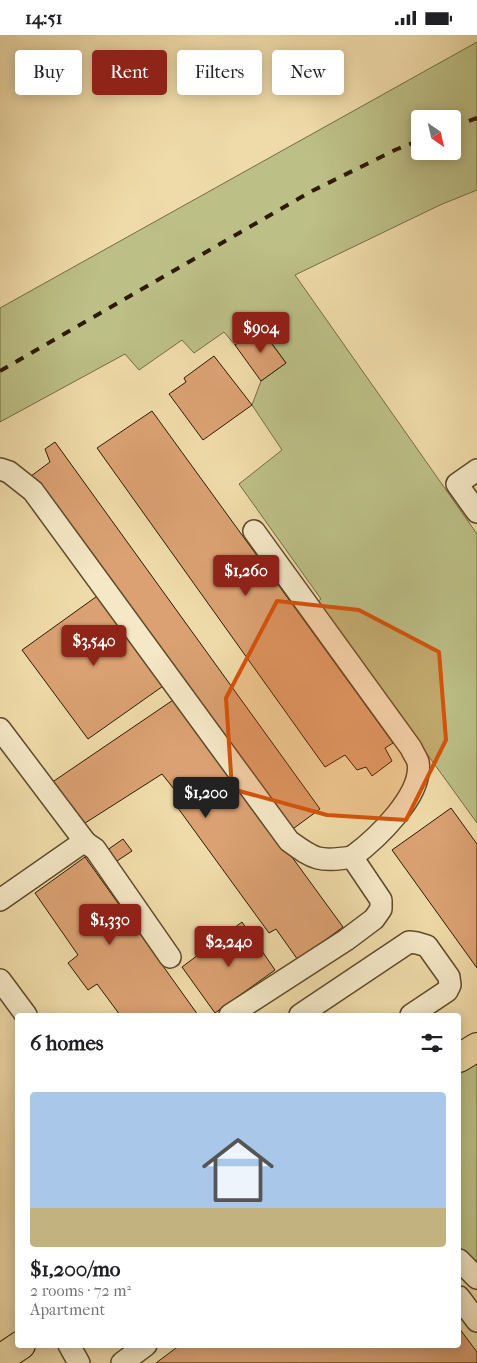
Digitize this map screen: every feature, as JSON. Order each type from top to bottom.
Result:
[{"type":"main road","points":[[461,1057],[477,1047]]},
{"type":"main road","points":[[0,1359],[16,1348]]},
{"type":"lane","points":[[0,469],[9,472],[33,491],[289,841],[310,857],[331,860],[352,857],[372,842],[408,800],[414,787],[418,763],[411,748],[254,531]]},
{"type":"lane","points":[[477,470],[457,484],[477,512]]},
{"type":"lane","points":[[0,729],[86,843],[95,849],[170,957]]},
{"type":"lane","points":[[0,900],[78,845],[86,843]]},
{"type":"lane","points":[[233,1013],[346,940],[374,919],[381,909],[381,900],[352,857]]},
{"type":"lane","points":[[303,1013],[410,943],[417,943],[427,946],[449,977],[450,985],[446,991],[414,1013]]},
{"type":"lane","points":[[0,980],[25,1013]]},
{"type":"lane","points":[[461,1261],[477,1278]]},
{"type":"lane","points":[[461,1300],[477,1321]]},
{"type":"lane","points":[[71,1348],[79,1363]]},
{"type":"lane","points":[[122,1363],[142,1348]]},
{"type":"highlighted area","points":[[277,601],[359,610],[439,652],[446,740],[406,820],[327,815],[232,789],[226,698]]},
{"type":"green space","points":[[477,42],[477,190],[440,205],[295,275],[477,534],[477,823],[317,602],[321,599],[239,484],[282,450],[252,405],[261,381],[286,363],[261,328],[235,345],[224,332],[194,353],[182,340],[139,370],[125,354],[0,422],[0,308]]},
{"type":"green space","points":[[477,1047],[477,1272],[461,1252],[461,1057]]},
{"type":"building","points":[[260,328],[286,363],[261,381],[235,345]]},
{"type":"building","points":[[214,356],[252,405],[203,440],[169,394],[186,382],[184,378]]},
{"type":"building","points":[[152,411],[393,743],[385,748],[392,761],[372,776],[366,767],[357,770],[345,755],[325,767],[97,448]]},
{"type":"building","points":[[55,442],[320,809],[290,831],[31,476],[50,462],[45,449]]},
{"type":"building","points":[[100,594],[166,684],[88,739],[22,650]]},
{"type":"building","points":[[176,698],[343,927],[298,960],[276,929],[269,933],[175,804],[182,799],[162,774],[82,825],[51,783]]},
{"type":"building","points":[[451,808],[477,844],[477,968],[392,850]]},
{"type":"building","points":[[123,839],[132,851],[111,865],[103,853]]},
{"type":"building","points":[[85,857],[197,1013],[119,1013],[97,984],[88,990],[68,963],[78,955],[35,893]]},
{"type":"building","points":[[242,922],[275,970],[215,1013],[182,967]]},
{"type":"building","points":[[461,1331],[477,1352],[477,1363],[156,1363],[176,1348],[461,1348]]},
{"type":"railway","points":[[461,124],[477,118]]},
{"type":"railway","points":[[0,371],[312,191],[411,144]]}]
